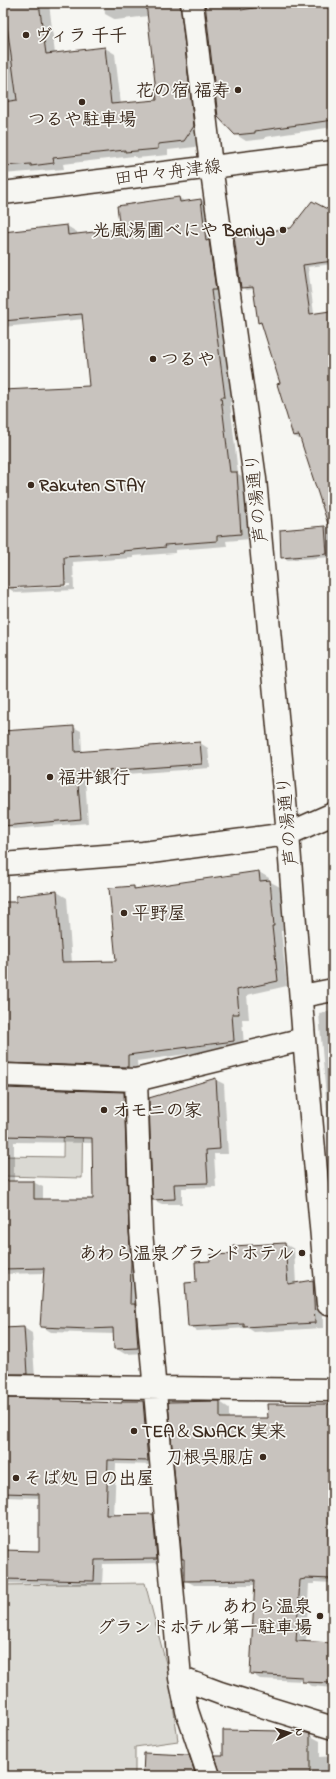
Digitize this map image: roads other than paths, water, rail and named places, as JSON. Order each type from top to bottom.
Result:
[{"type":"street","name":"芦の湯通り","points":[[192,3],[211,166],[255,479],[288,834],[302,996],[304,1038],[327,1218],[328,1304],[333,1304]]},
{"type":"street","name":"田中々舟津線","points":[[3,193],[333,152]]},
{"type":"street","points":[[3,864],[143,854],[288,834],[333,814]]},
{"type":"street","points":[[302,996],[333,990]]},
{"type":"street","points":[[3,1075],[136,1080],[304,1038]]},
{"type":"street","points":[[136,1080],[141,1231],[180,1678],[187,1711],[209,1776]]},
{"type":"street","points":[[3,1386],[333,1390]]},
{"type":"street","points":[[180,1678],[220,1693],[333,1728]]},
{"type":"place","name":"ヴィラ 千千","points":[[26,35]]},
{"type":"place","name":"花の宿 福寿","points":[[238,90]]},
{"type":"place","name":"つるや駐車場","points":[[82,102]]},
{"type":"place","name":"光風湯圃べにや Beniya","points":[[283,230]]},
{"type":"place","name":"つるや","points":[[153,359]]},
{"type":"place","name":"Rakuten STAY","points":[[31,485]]},
{"type":"place","name":"福井銀行","points":[[50,777]]},
{"type":"place","name":"平野屋","points":[[124,913]]},
{"type":"place","name":"オモニの家","points":[[104,1110]]},
{"type":"place","name":"あわら温泉グランドホテル","points":[[302,1253]]},
{"type":"place","name":"TEA＆SNACK 実来","points":[[134,1431]]},
{"type":"place","name":"刀根呉服店","points":[[263,1457]]},
{"type":"place","name":"そば処 日の出屋","points":[[16,1478]]},
{"type":"place","name":"あわら温泉 グランドホテル第一駐車場","points":[[320,1616]]}]
